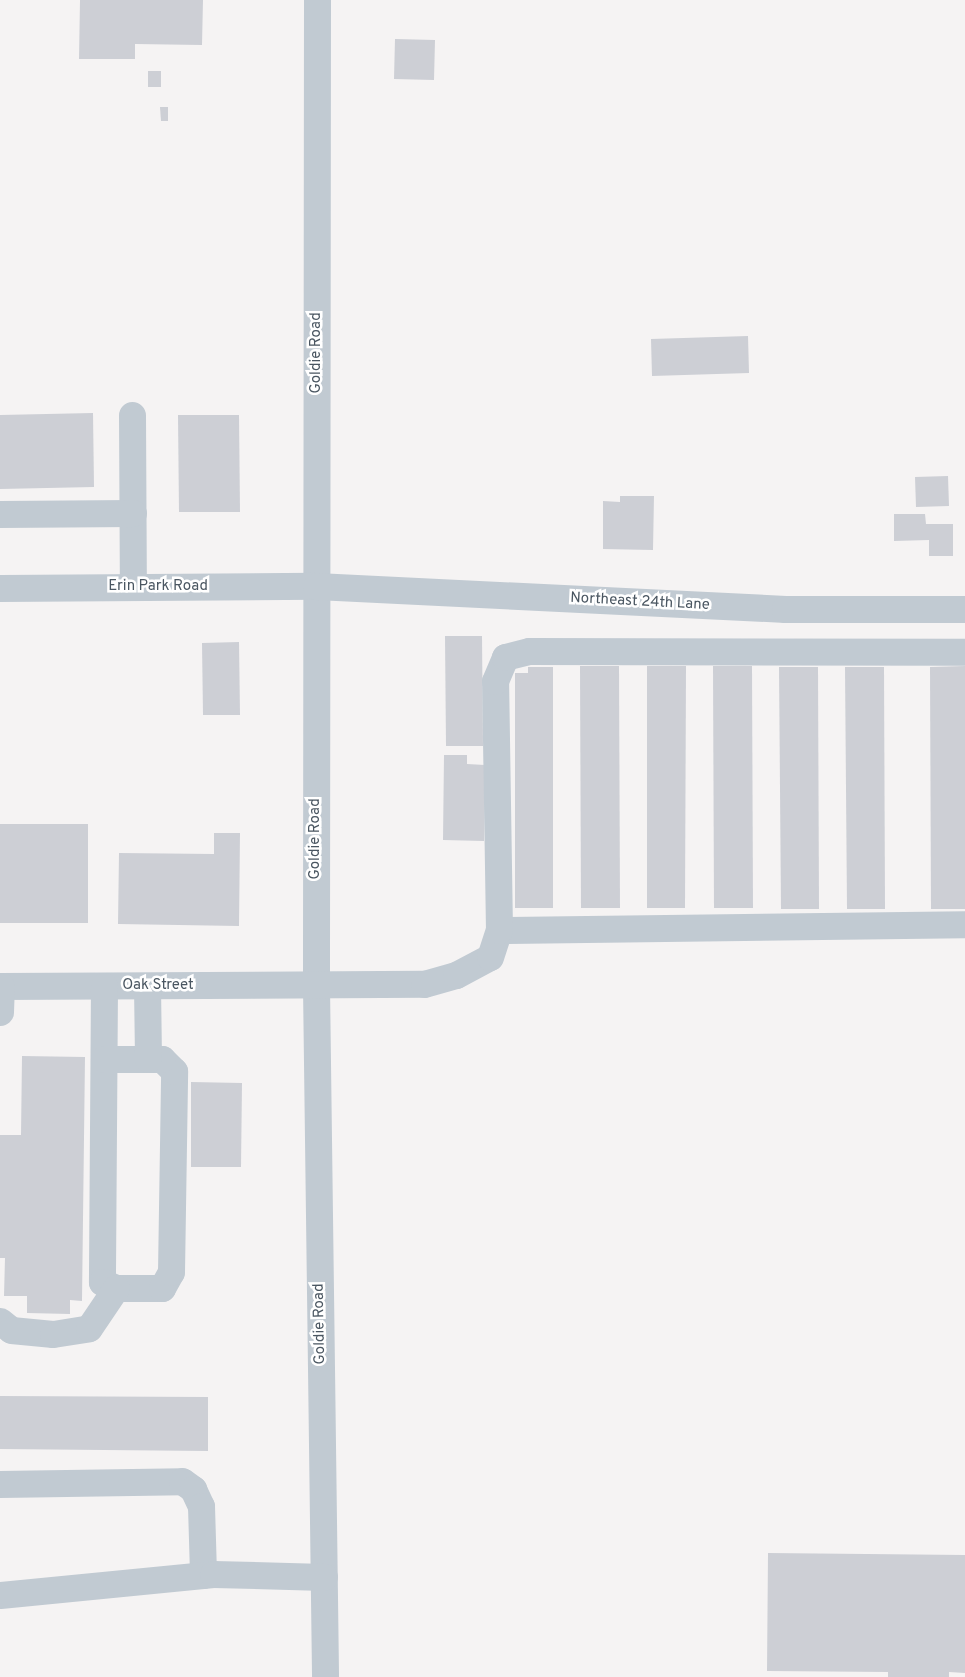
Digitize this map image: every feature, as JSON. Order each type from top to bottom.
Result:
[{"type":"street","name":"Goldie Road","points":[[318,0],[316,986],[325,1677]]},
{"type":"street","points":[[132,415],[134,587]]},
{"type":"street","points":[[0,514],[133,513]]},
{"type":"street","name":"Erin Park Road","points":[[0,588],[316,586]]},
{"type":"street","name":"Northeast 24th Lane","points":[[316,586],[785,609],[965,609]]},
{"type":"street","points":[[965,652],[529,651],[505,657],[495,681],[499,930],[965,924]]},
{"type":"street","name":"Oak Street","points":[[1,986],[424,984],[456,975],[490,957],[499,930]]},
{"type":"street","points":[[0,1012],[1,986]]},
{"type":"street","points":[[104,986],[102,1282],[116,1288],[162,1288],[171,1272],[174,1071],[162,1059],[104,1059]]},
{"type":"street","points":[[147,986],[148,1059]]},
{"type":"street","points":[[0,1321],[11,1330],[54,1334],[89,1328],[116,1288]]},
{"type":"street","points":[[0,1484],[182,1480],[193,1489],[201,1506],[203,1575]]},
{"type":"street","points":[[0,1594],[203,1575],[324,1577]]},
{"type":"building","points":[[80,0],[203,0],[202,45],[135,44],[135,59],[79,59]]},
{"type":"building","points":[[395,39],[435,40],[434,80],[394,79]]},
{"type":"building","points":[[148,71],[161,71],[161,87],[148,87]]},
{"type":"building","points":[[160,107],[168,107],[168,121],[161,121]]},
{"type":"building","points":[[748,336],[749,373],[652,376],[651,339]]},
{"type":"building","points":[[93,413],[94,487],[0,489],[0,415]]},
{"type":"building","points":[[178,415],[239,415],[240,512],[179,512]]},
{"type":"building","points":[[948,476],[949,506],[916,507],[915,477]]},
{"type":"building","points":[[620,496],[654,496],[653,550],[603,549],[603,501],[620,502]]},
{"type":"building","points":[[894,514],[925,514],[926,524],[953,524],[953,556],[929,556],[929,540],[894,541]]},
{"type":"building","points":[[445,636],[482,636],[483,746],[446,746]]},
{"type":"building","points":[[239,642],[240,715],[203,715],[202,643]]},
{"type":"building","points":[[580,666],[619,666],[620,908],[581,908]]},
{"type":"building","points":[[647,666],[686,666],[685,908],[647,908]]},
{"type":"building","points":[[713,666],[752,666],[753,908],[714,908]]},
{"type":"building","points":[[965,666],[965,909],[931,909],[930,667]]},
{"type":"building","points":[[528,667],[553,667],[553,908],[515,908],[515,673],[528,673]]},
{"type":"building","points":[[779,667],[818,667],[819,909],[781,909]]},
{"type":"building","points":[[845,667],[884,667],[885,909],[847,909]]},
{"type":"building","points":[[444,755],[467,755],[467,764],[485,765],[484,841],[443,840]]},
{"type":"building","points":[[0,824],[88,824],[88,923],[0,923]]},
{"type":"building","points":[[214,833],[240,833],[239,926],[118,924],[119,853],[214,854]]},
{"type":"building","points":[[22,1056],[85,1057],[82,1301],[70,1300],[70,1314],[27,1313],[27,1296],[4,1296],[5,1258],[0,1258],[0,1135],[21,1135]]},
{"type":"building","points":[[191,1082],[242,1083],[241,1167],[191,1167]]},
{"type":"building","points":[[0,1396],[208,1397],[208,1451],[0,1449]]},
{"type":"building","points":[[768,1553],[965,1555],[965,1673],[949,1672],[949,1677],[888,1677],[888,1672],[767,1671]]}]
